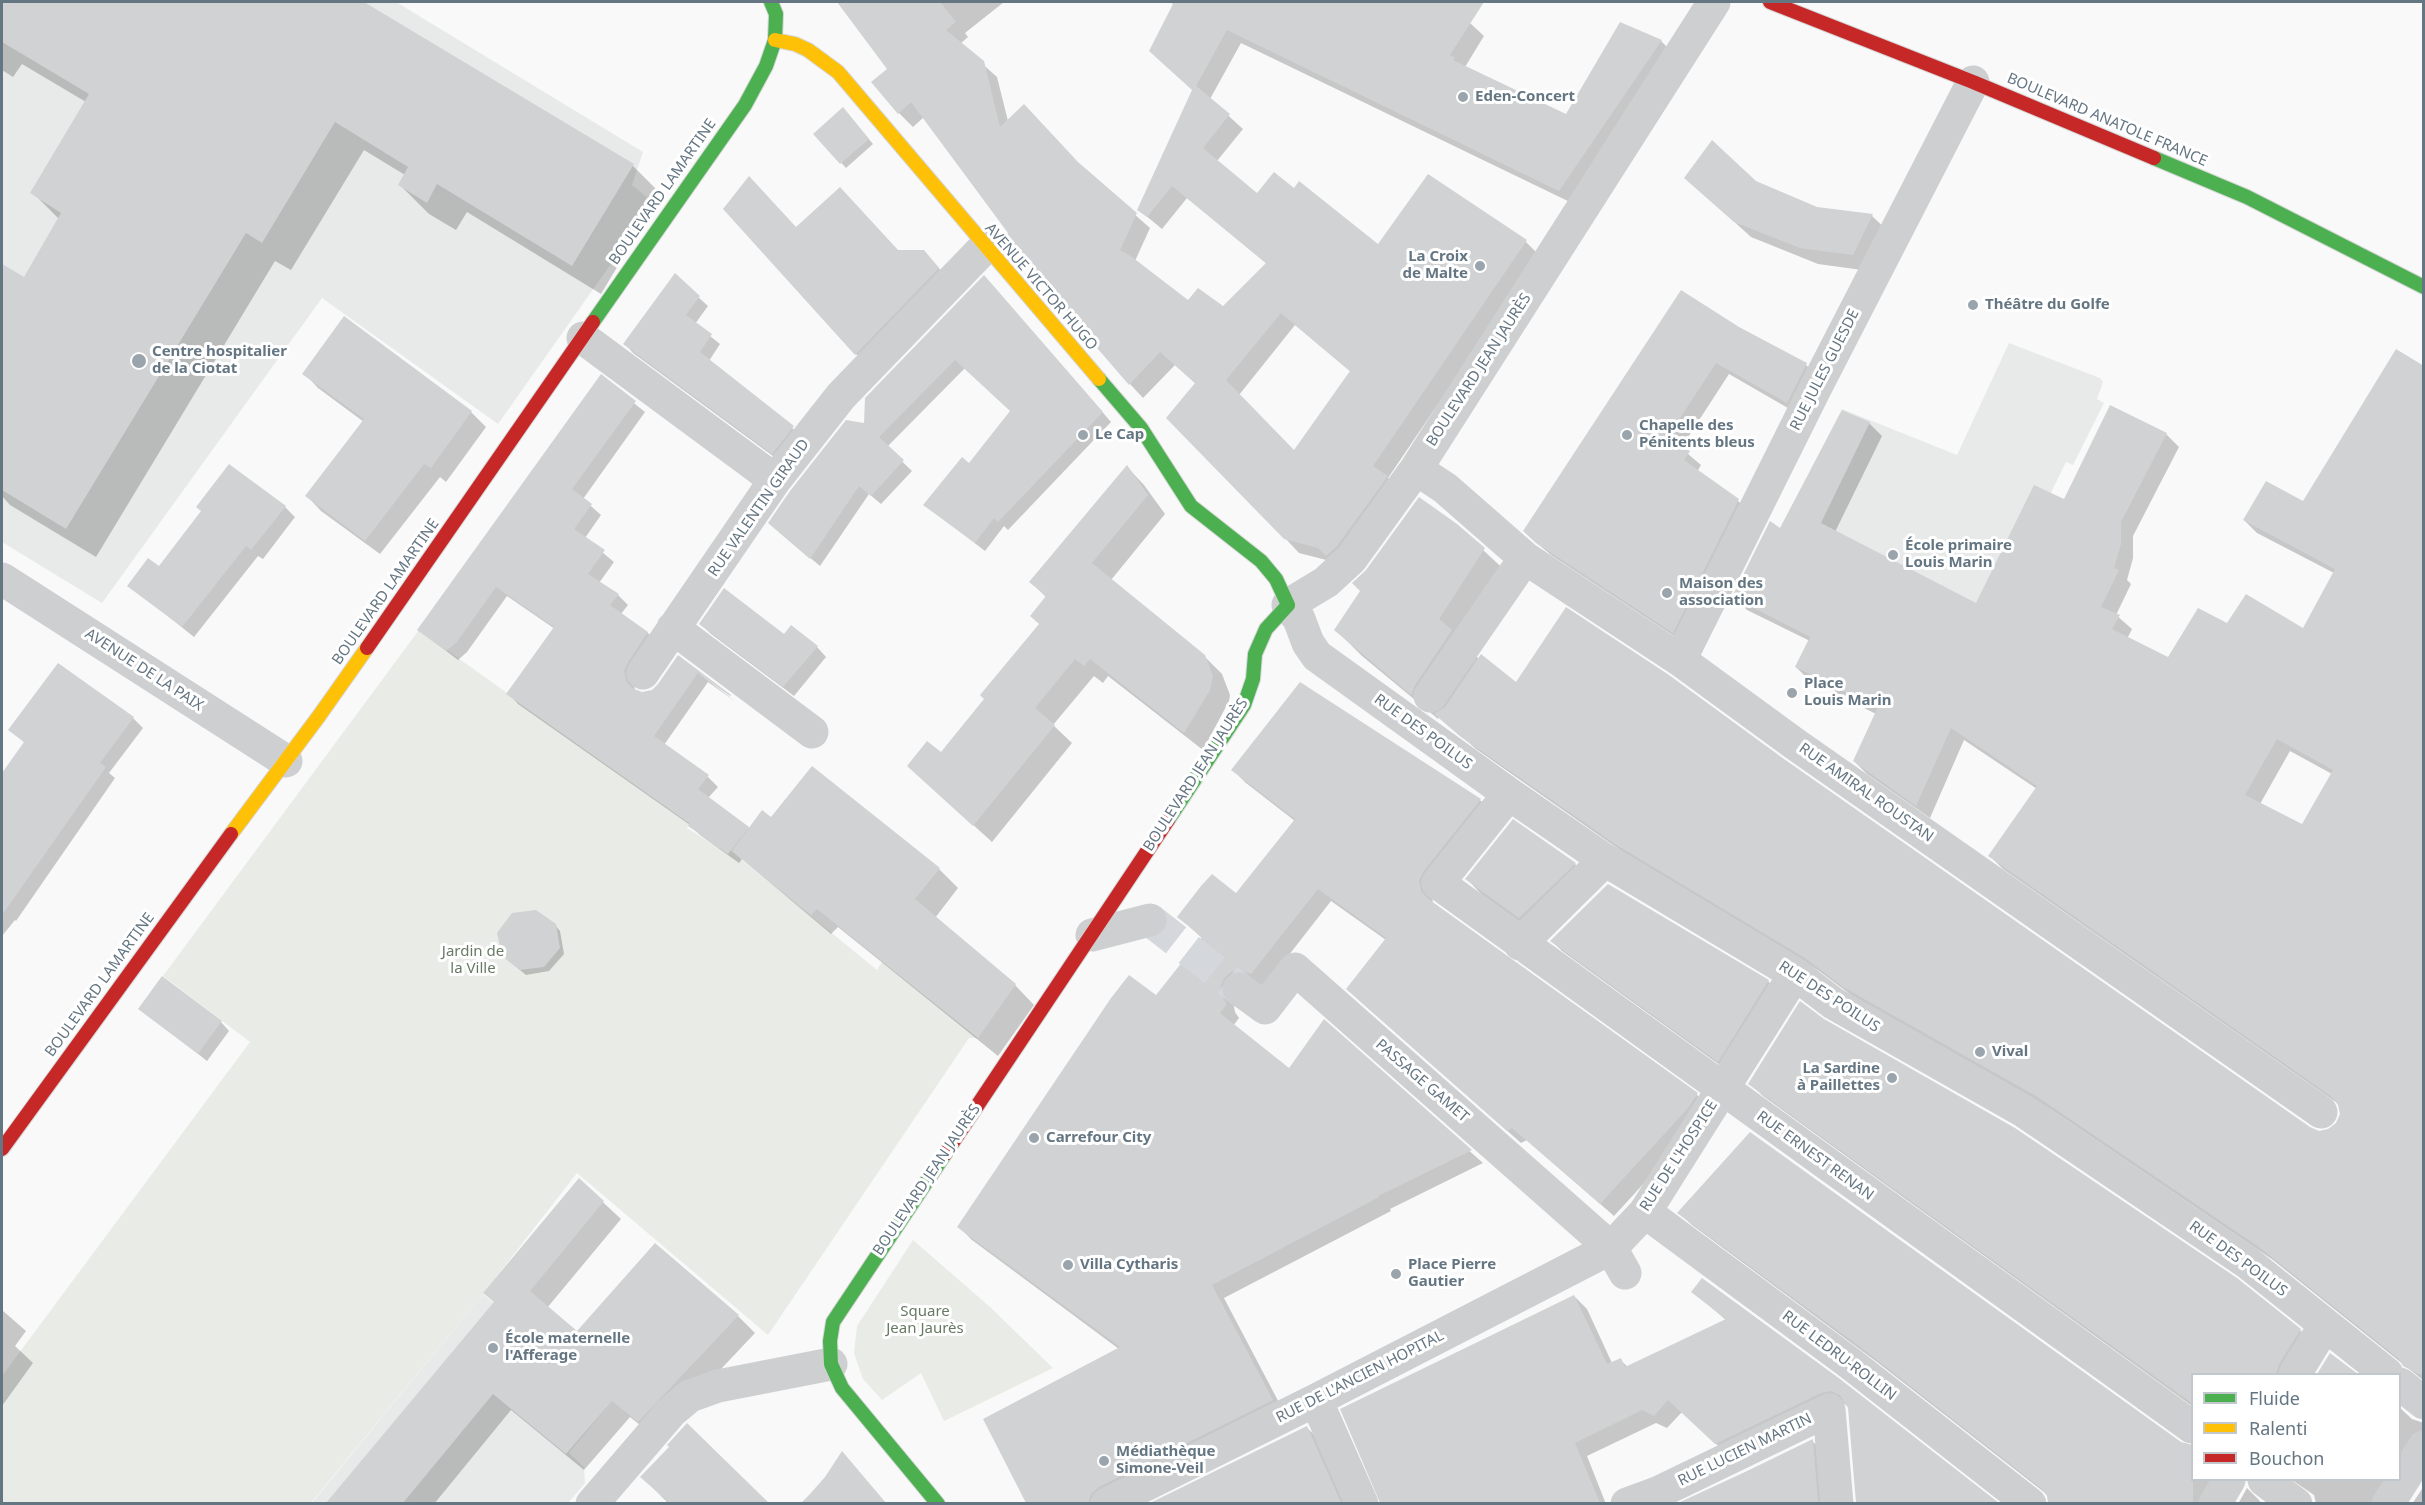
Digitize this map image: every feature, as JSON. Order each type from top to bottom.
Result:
[{"type":"street","points":[[771,2],[776,14],[775,39]]},
{"type":"street","name":"BOULEVARD JEAN JAURÈS","points":[[837,1376],[830,1341],[833,1322],[1244,705],[1252,679],[1255,654],[1266,629],[1288,605],[1326,582],[1352,559],[1416,469],[1714,2]]},
{"type":"street","name":"BOULEVARD ANATOLE FRANCE","points":[[1770,2],[1973,82],[2247,197],[2424,287]]},
{"type":"street","name":"AVENUE VICTOR HUGO","points":[[775,39],[808,50],[838,72],[1141,428],[1191,506],[1261,561],[1276,579],[1288,605]]},
{"type":"street","name":"BOULEVARD LAMARTINE","points":[[2,1149],[167,919],[382,627],[745,105],[766,66],[775,39]]},
{"type":"street","name":"RUE JULES GUESDE","points":[[1680,660],[1820,378],[1973,82]]},
{"type":"street","name":"RUE VALENTIN GIRAUD","points":[[643,673],[775,480],[841,396],[985,247]]},
{"type":"street","points":[[583,338],[775,480]]},
{"type":"street","name":"RUE AMIRAL ROUSTAN","points":[[1416,469],[1445,488],[1525,558],[1680,660],[1795,744],[2321,1112]]},
{"type":"street","points":[[1430,696],[1525,558]]},
{"type":"street","name":"AVENUE DE LA PAIX","points":[[2,579],[286,760]]},
{"type":"street","name":"RUE DES POILUS","points":[[1288,605],[1299,620],[1308,643],[1317,656],[1509,794],[1605,860],[1795,974],[1833,1003],[2025,1112],[2248,1263],[2386,1373]]},
{"type":"street","points":[[673,628],[812,732]]},
{"type":"street","name":"RUE ERNEST RENAN","points":[[1509,794],[1438,883],[2191,1426]]},
{"type":"street","points":[[1520,944],[1605,860]]},
{"type":"street","points":[[1092,934],[1150,920]]},
{"type":"street","name":"PASSAGE GAMET","points":[[1239,989],[1265,1008],[1295,969],[1618,1260]]},
{"type":"street","name":"RUE DE L'HOSPICE","points":[[1618,1260],[1721,1089],[1795,974]]},
{"type":"street","name":"RUE LEDRU-ROLLIN","points":[[1645,1212],[1851,1364],[2021,1501]]},
{"type":"street","name":"RUE DE L'ANCIEN HOPITAL","points":[[1107,1503],[1316,1400],[1618,1260]]},
{"type":"street","points":[[2296,1373],[2325,1325]]},
{"type":"street","points":[[1838,1503],[1829,1410],[1851,1364]]},
{"type":"street","points":[[592,1503],[671,1412],[690,1396],[718,1386],[837,1376],[938,1503]]},
{"type":"street","points":[[2401,1385],[2424,1403]]},
{"type":"street","points":[[1316,1400],[1362,1503]]},
{"type":"street","name":"RUE LUCIEN MARTIN","points":[[1627,1503],[1657,1498],[1829,1410]]},
{"type":"street","points":[[2388,1503],[2424,1448]]},
{"type":"street","points":[[2215,1503],[2228,1481]]},
{"type":"street","points":[[2267,1481],[2296,1503]]},
{"type":"shaded area","name":"Centre hospitalier de la Ciotat","points":[[2,2],[396,2],[643,152],[632,185],[654,203],[498,424],[322,298],[102,603],[2,542]]},
{"type":"shaded area","name":"École primaire Louis Marin","points":[[2009,343],[2100,378],[2103,382],[2097,399],[2104,403],[2073,465],[2066,462],[1930,739],[1878,707],[1877,709],[1795,667],[1810,637],[1742,602],[1842,409],[1957,455]]},
{"type":"shaded area","name":"École maternelle l'Afferage","points":[[483,1294],[611,1402],[569,1453],[584,1467],[585,1483],[568,1503],[311,1504]]},
{"type":"green space","name":"Jardin de la Ville","points":[[419,630],[689,823],[687,828],[728,854],[730,850],[877,970],[882,962],[978,1038],[969,1038],[768,1335],[577,1173],[483,1294],[311,1503],[2,1503],[2,1376],[250,1042],[163,976]]},
{"type":"green space","name":"Square Jean Jaurès","points":[[913,1240],[990,1307],[1053,1368],[944,1421],[921,1373],[882,1400],[863,1379],[854,1353],[857,1326]]},
{"type":"building","points":[[2,2],[364,2],[634,164],[572,266],[437,184],[427,203],[398,185],[408,167],[335,122],[262,243],[246,233],[66,529],[2,490],[2,264],[24,277],[61,213],[30,193],[89,94],[2,42]]},
{"type":"building","points":[[837,2],[940,2],[956,22],[946,30],[984,61],[1000,127],[1024,104],[1078,162],[1137,213],[1120,250],[1188,300],[1198,288],[1223,306],[1266,263],[1172,186],[1147,217],[1137,210],[1192,90],[1149,51],[1173,4],[1169,2],[1484,2],[1450,55],[1455,58],[1453,60],[1566,114],[1620,22],[1662,40],[1559,191],[1227,30],[1196,86],[1230,114],[1203,148],[1257,193],[1274,172],[1294,188],[1299,181],[1378,244],[1428,174],[1527,240],[1373,466],[1388,476],[1337,546],[1326,556],[1318,548],[1284,539],[1166,418],[1195,383],[1160,352],[1129,385],[1003,239],[1008,233],[911,102],[898,114],[871,82],[887,69]],"holes":[[[1281,313],[1350,371],[1294,450],[1226,380]]]},
{"type":"building","points":[[843,107],[869,139],[840,164],[813,134]]},
{"type":"building","points":[[1712,140],[1756,181],[1817,207],[1873,214],[1853,255],[1800,248],[1734,222],[1684,178]]},
{"type":"building","points":[[749,176],[796,227],[840,187],[898,250],[924,250],[939,268],[855,355],[723,209]]},
{"type":"building","points":[[675,273],[700,296],[686,315],[712,334],[700,352],[794,426],[772,454],[623,344]]},
{"type":"building","points":[[984,275],[1103,412],[998,522],[994,518],[975,543],[923,505],[962,457],[969,463],[1010,411],[955,360],[879,437],[904,460],[871,496],[859,486],[810,559],[768,523],[846,420],[864,423],[865,398]]},
{"type":"building","points":[[1681,290],[1739,327],[1807,363],[1787,403],[1716,363],[1667,438],[1690,451],[1684,460],[1739,499],[1673,633],[1536,543],[1523,531]]},
{"type":"building","points":[[344,316],[472,411],[431,468],[424,464],[365,541],[305,496],[364,419],[302,374]]},
{"type":"building","points":[[2396,349],[2424,366],[2424,1374],[2418,1374],[2403,1366],[2399,1359],[2259,1247],[2036,1096],[1843,987],[1805,958],[1615,844],[1461,737],[1434,714],[1445,707],[1481,654],[1516,682],[1566,607],[1669,675],[1784,759],[2310,1127],[2319,1131],[2328,1129],[2336,1123],[2340,1114],[2338,1105],[2332,1097],[1988,856],[2037,786],[1951,728],[1916,806],[1853,761],[1877,709],[1795,667],[1810,637],[1732,597],[1770,521],[1780,528],[1842,410],[1870,422],[1821,523],[1976,603],[2034,485],[2064,499],[2110,405],[2167,433],[2121,522],[2121,544],[2114,568],[2119,570],[2101,607],[2120,615],[2112,629],[2168,657],[2198,608],[2227,623],[2246,594],[2303,628],[2335,569],[2243,520],[2266,481],[2303,501]],"holes":[[[2277,739],[2333,770],[2302,824],[2245,795]]]},
{"type":"building","points":[[601,374],[636,401],[572,489],[592,504],[574,529],[605,550],[588,574],[619,594],[610,605],[648,632],[624,671],[626,681],[632,688],[642,692],[652,690],[678,655],[731,695],[698,673],[654,736],[709,775],[698,789],[749,827],[728,854],[688,826],[689,823],[506,694],[554,627],[496,587],[457,642],[446,651],[417,630]]},
{"type":"building","points":[[229,464],[286,506],[251,550],[246,546],[182,627],[127,586],[148,558],[159,566],[201,511],[196,507]]},
{"type":"building","points":[[1127,465],[1148,495],[1092,563],[1205,655],[1213,676],[1210,690],[1184,733],[1090,659],[1084,666],[1075,659],[1035,708],[1055,725],[973,826],[907,766],[927,741],[941,752],[984,699],[980,695],[1039,624],[1030,616],[1046,596],[1029,582]]},
{"type":"building","points":[[1419,497],[1457,524],[1485,548],[1439,619],[1452,630],[1415,685],[1411,695],[1334,630],[1360,591],[1352,583],[1366,570]]},
{"type":"building","points":[[724,588],[784,634],[791,625],[818,646],[783,687],[699,624]]},
{"type":"building","points":[[58,663],[134,717],[100,763],[106,767],[2,915],[2,773],[24,742],[8,730]]},
{"type":"building","points":[[1300,682],[1481,799],[1423,872],[1419,881],[1421,891],[1427,898],[1698,1093],[1688,1108],[1600,1204],[1512,1128],[1507,1131],[1346,989],[1386,938],[1318,889],[1251,974],[1240,970],[1231,972],[1224,978],[1220,988],[1227,1004],[1220,1013],[1289,1068],[1324,1019],[1472,1150],[1378,1196],[1212,1285],[1273,1400],[1099,1487],[1091,1494],[1088,1503],[1026,1503],[983,1419],[1120,1347],[957,1227],[1111,998],[1129,975],[1156,995],[1202,937],[1177,917],[1201,886],[1212,874],[1236,893],[1295,819],[1231,770]]},
{"type":"building","points":[[812,766],[940,868],[915,899],[1016,984],[978,1038],[817,909],[811,915],[732,851],[762,810],[771,817]]},
{"type":"building","points":[[1513,819],[1576,863],[1519,918],[1465,879]]},
{"type":"building","points":[[1608,884],[1769,980],[1718,1062],[1550,941]]},
{"type":"building","points":[[536,910],[556,924],[560,948],[544,967],[520,970],[502,956],[497,933],[512,913]]},
{"type":"building","points":[[162,976],[222,1021],[198,1054],[138,1009]]},
{"type":"building","points":[[1800,1001],[1824,1019],[2015,1128],[2237,1278],[2301,1329],[2279,1364],[2276,1373],[2191,1373],[2191,1403],[1748,1084]]},
{"type":"building","points":[[1750,1132],[2181,1442],[2191,1444],[2193,1503],[2048,1503],[2047,1496],[2042,1489],[1863,1349],[1677,1213]]},
{"type":"building","points":[[579,1178],[604,1201],[530,1291],[577,1331],[655,1243],[739,1315],[638,1422],[612,1401],[566,1454],[493,1394],[403,1503],[326,1503],[494,1302],[483,1293]]},
{"type":"building","points":[[1702,1278],[1840,1379],[1999,1503],[1856,1503],[1848,1408],[1840,1395],[1830,1391],[1821,1393],[1715,1444],[1668,1400],[1654,1416],[1642,1410],[1575,1443],[1600,1503],[1380,1503],[1340,1409],[1574,1295],[1607,1364],[1621,1358],[1625,1367],[1726,1319],[1691,1292]]},
{"type":"building","points":[[2330,1353],[2357,1373],[2318,1373]]},
{"type":"building","points":[[687,1423],[769,1503],[670,1503],[640,1477],[669,1447],[667,1445]]},
{"type":"building","points":[[1307,1426],[1341,1503],[1150,1503]]},
{"type":"building","points":[[1813,1439],[1818,1503],[1678,1503],[1745,1472]]},
{"type":"building","points":[[842,1451],[886,1503],[802,1503],[825,1477]]},
{"type":"tunnel","points":[[1150,920],[1239,989]]},
{"type":"traffic: fast","points":[[593,322],[745,105],[766,66],[775,40],[776,14],[771,2]]},
{"type":"traffic: fast","points":[[2154,158],[2247,197],[2424,287]]},
{"type":"traffic: fast","points":[[1099,379],[1141,428],[1191,506],[1261,561],[1276,579],[1288,605],[1266,629],[1255,654],[1253,679],[1244,705],[1168,820]]},
{"type":"traffic: fast","points":[[938,1504],[842,1388],[831,1364],[830,1341],[833,1322],[945,1154]]},
{"type":"traffic: slow","points":[[775,40],[795,44],[808,50],[838,72],[1099,379]]},
{"type":"traffic: slow","points":[[231,834],[367,648]]},
{"type":"traffic: jam","points":[[1770,2],[1973,82],[2154,158]]},
{"type":"traffic: jam","points":[[367,648],[593,322]]},
{"type":"traffic: jam","points":[[945,1154],[1168,820]]},
{"type":"traffic: jam","points":[[2,1149],[231,834]]},
{"type":"place","name":"Eden-Concert","points":[[1463,97]]},
{"type":"place","name":"La Croix de Malte","points":[[1480,266]]},
{"type":"place","name":"Théâtre du Golfe","points":[[1973,305]]},
{"type":"place","name":"Centre hospitalier de la Ciotat","points":[[139,361]]},
{"type":"place","name":"Le Cap","points":[[1083,435]]},
{"type":"place","name":"Chapelle des Pénitents bleus","points":[[1627,435]]},
{"type":"place","name":"École primaire Louis Marin","points":[[1893,555]]},
{"type":"place","name":"Maison des association","points":[[1667,593]]},
{"type":"place","name":"Place Louis Marin","points":[[1792,693]]},
{"type":"place","name":"Vival","points":[[1980,1052]]},
{"type":"place","name":"La Sardine à Paillettes","points":[[1892,1078]]},
{"type":"place","name":"Carrefour City","points":[[1034,1138]]},
{"type":"place","name":"Villa Cytharis","points":[[1068,1265]]},
{"type":"place","name":"Place Pierre Gautier","points":[[1396,1274]]},
{"type":"place","name":"École maternelle l'Afferage","points":[[493,1348]]},
{"type":"place","name":"Médiathèque Simone-Veil","points":[[1104,1461]]}]
